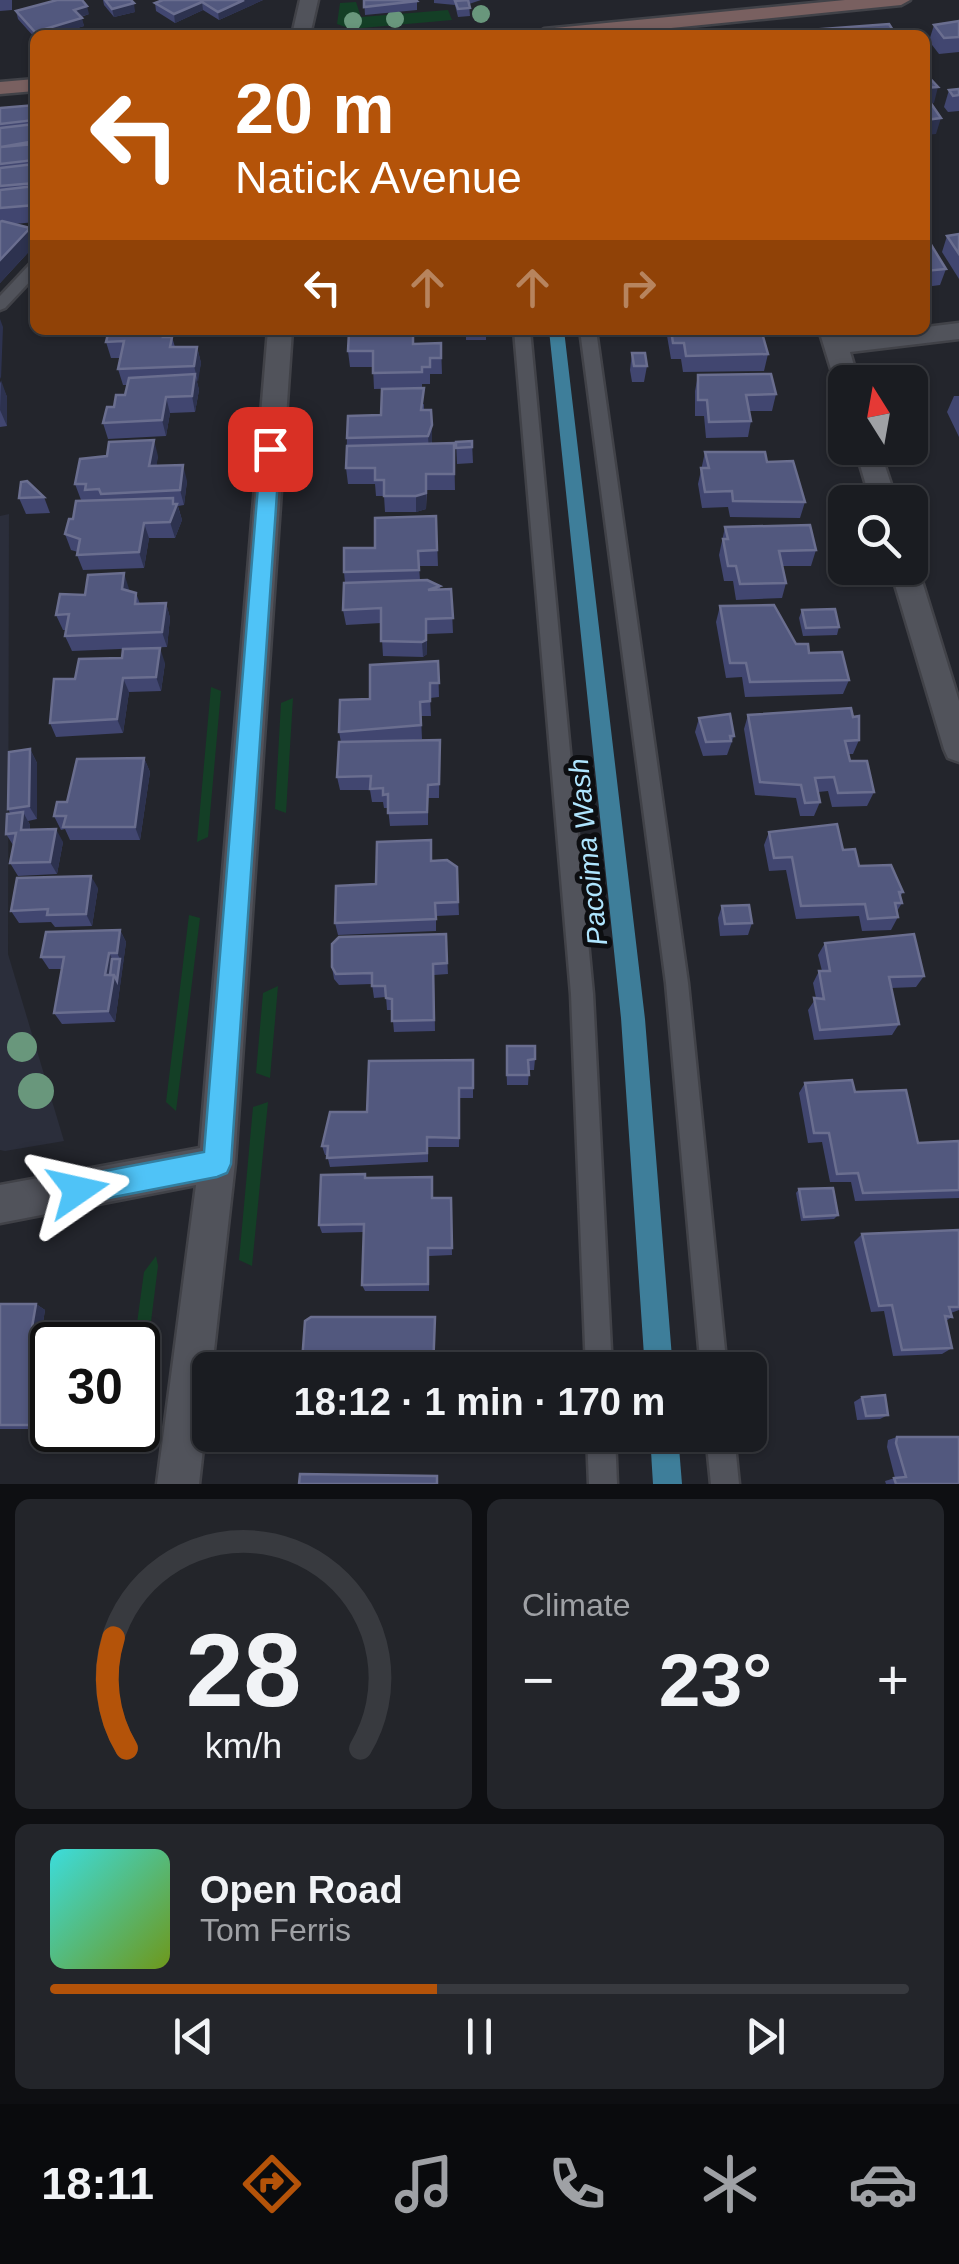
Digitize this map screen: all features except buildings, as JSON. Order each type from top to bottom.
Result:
[{"type":"main road","points":[[597,30],[901,0]]},
{"type":"main road","points":[[0,88],[30,85]]},
{"type":"street","points":[[302,30],[309,0]]},
{"type":"street","points":[[930,333],[959,331]]},
{"type":"street","points":[[178,1484],[217,1164],[280,335]]},
{"type":"street","points":[[842,365],[833,338],[887,335]]},
{"type":"street","points":[[909,585],[959,749]]},
{"type":"street","points":[[0,1204],[217,1164]]},
{"type":"lane","points":[[0,305],[30,272]]},
{"type":"lane","points":[[522,335],[582,994],[597,1352]]},
{"type":"lane","points":[[589,335],[677,982],[712,1352]]},
{"type":"lane","points":[[602,1452],[604,1484]]},
{"type":"lane","points":[[721,1452],[724,1484]]},
{"type":"shaded area","points":[[9,514],[8,954],[64,1141],[5,1151],[0,1150],[0,516]]},
{"type":"green space","points":[[356,2],[361,17],[448,10],[452,20],[351,29],[337,24],[340,3]]},
{"type":"green space","points":[[211,687],[221,691],[208,837],[197,842]]},
{"type":"green space","points":[[293,698],[286,813],[275,809],[281,703]]},
{"type":"green space","points":[[189,915],[200,918],[176,1111],[166,1102]]},
{"type":"green space","points":[[278,986],[270,1078],[256,1073],[263,993]]},
{"type":"green space","points":[[268,1102],[252,1266],[239,1260],[253,1107]]},
{"type":"green space","points":[[156,1256],[151,1322],[137,1322],[144,1272]]},
{"type":"water","points":[[550,335],[565,335],[645,1019],[672,1352],[644,1352],[621,1018]]},
{"type":"water","points":[[651,1452],[679,1452],[682,1484],[653,1484]]},
{"type":"route","points":[[78,1190],[217,1164],[270,449]]},
{"type":"water label","name":"Pacoima Wash","points":[[588,852]]}]
